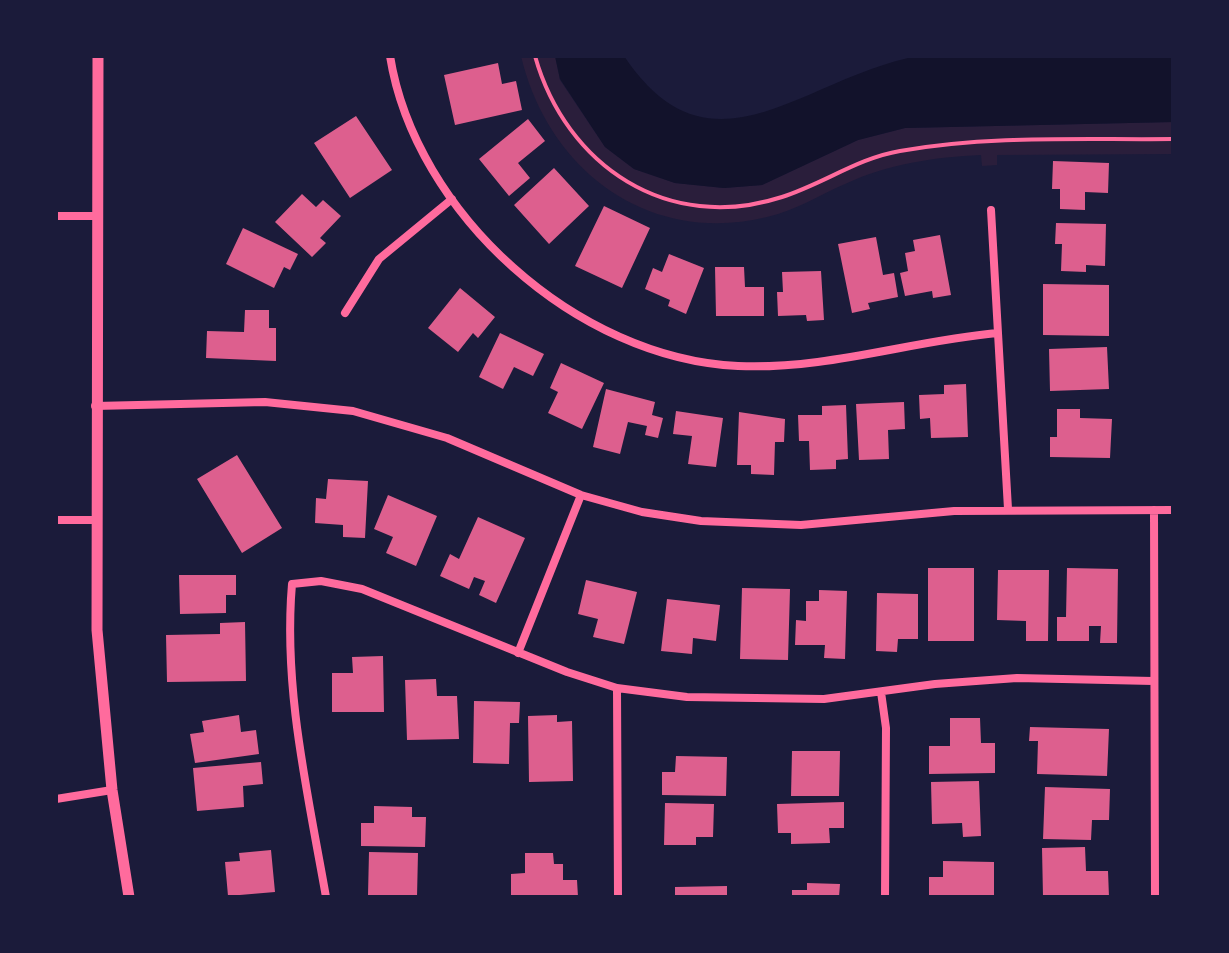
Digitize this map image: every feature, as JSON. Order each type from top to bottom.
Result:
[{"type":"street","points":[[98,56],[97,630],[112,790],[129,897]]},
{"type":"street","points":[[390,56],[394,86],[418,146],[452,199],[487,243],[547,296],[610,332],[693,360],[735,366],[789,366],[997,333]]},
{"type":"street","points":[[345,313],[379,259],[452,199]]},
{"type":"street","points":[[991,210],[1008,509]]},
{"type":"street","points":[[56,216],[99,216]]},
{"type":"street","points":[[95,406],[265,402],[353,411],[447,438],[581,495],[642,512],[753,526],[1008,509],[1173,510]]},
{"type":"street","points":[[518,653],[581,495]]},
{"type":"street","points":[[1154,510],[1155,897]]},
{"type":"street","points":[[56,520],[95,520]]},
{"type":"street","points":[[326,897],[292,689],[289,621],[292,584],[321,581],[362,589],[518,653],[617,688],[754,701],[824,699],[1017,678],[1153,681]]},
{"type":"street","points":[[617,688],[618,897]]},
{"type":"street","points":[[881,692],[886,728],[885,897]]},
{"type":"street","points":[[56,799],[112,790]]},
{"type":"path","points":[[535,56],[552,102],[566,128],[592,157],[622,179],[657,196],[700,208],[743,206],[783,197],[853,165],[897,151],[995,141],[1173,139]]},
{"type":"shaded area","points":[[521,56],[555,56],[560,80],[605,147],[634,169],[675,183],[724,188],[762,185],[858,140],[905,128],[1173,122],[1173,154],[997,155],[997,165],[982,166],[981,155],[929,160],[861,177],[797,207],[767,217],[723,223],[682,220],[644,209],[610,190],[579,165],[554,133],[534,97]]},
{"type":"shaded area","points":[[555,56],[624,56],[656,94],[689,113],[722,119],[757,114],[868,70],[908,58],[1173,56],[1173,122],[905,128],[858,140],[762,185],[724,188],[675,183],[634,169],[605,147],[560,79]]},
{"type":"building","points":[[498,63],[502,84],[516,81],[522,110],[455,125],[444,75]]},
{"type":"building","points":[[356,116],[392,170],[350,198],[314,143]]},
{"type":"building","points":[[528,119],[545,141],[518,163],[530,178],[509,196],[479,159]]},
{"type":"building","points":[[1053,161],[1109,163],[1108,193],[1085,192],[1085,210],[1060,209],[1060,189],[1052,189]]},
{"type":"building","points":[[554,168],[589,206],[549,244],[514,205]]},
{"type":"building","points":[[302,194],[316,207],[323,200],[341,216],[320,238],[326,243],[312,257],[275,222]]},
{"type":"building","points":[[604,206],[650,228],[622,288],[575,266]]},
{"type":"building","points":[[1056,223],[1106,224],[1105,266],[1086,265],[1086,272],[1061,271],[1062,244],[1055,244]]},
{"type":"building","points":[[243,228],[298,254],[290,270],[284,267],[274,288],[226,264]]},
{"type":"building","points":[[940,235],[951,295],[933,298],[932,291],[905,296],[900,273],[908,271],[905,253],[915,251],[913,240]]},
{"type":"building","points":[[876,237],[883,275],[894,273],[898,297],[868,303],[870,309],[852,313],[838,244]]},
{"type":"building","points":[[669,254],[704,268],[686,314],[668,306],[670,300],[645,289],[653,268],[662,272]]},
{"type":"building","points":[[715,267],[744,267],[745,287],[764,287],[764,316],[716,316]]},
{"type":"building","points":[[821,271],[824,320],[807,321],[806,315],[778,316],[777,292],[783,292],[782,272]]},
{"type":"building","points":[[1043,284],[1109,285],[1109,336],[1043,335]]},
{"type":"building","points":[[460,288],[495,317],[478,338],[473,333],[458,352],[428,328]]},
{"type":"building","points":[[245,310],[269,310],[269,328],[276,328],[276,361],[206,358],[207,331],[244,332]]},
{"type":"building","points":[[500,333],[544,354],[533,376],[514,367],[503,389],[479,377]]},
{"type":"building","points":[[1107,347],[1109,389],[1050,391],[1049,349]]},
{"type":"building","points":[[561,363],[604,383],[582,429],[548,413],[558,392],[550,388]]},
{"type":"building","points":[[966,384],[968,437],[931,438],[930,418],[920,419],[919,395],[944,394],[944,385]]},
{"type":"building","points":[[606,389],[655,402],[652,415],[663,418],[658,438],[645,435],[647,426],[628,422],[620,454],[593,447]]},
{"type":"building","points":[[904,402],[905,429],[888,430],[889,459],[859,460],[856,404]]},
{"type":"building","points":[[846,405],[848,459],[836,460],[836,469],[810,470],[809,441],[799,441],[798,415],[822,415],[822,406]]},
{"type":"building","points":[[1057,409],[1080,409],[1080,418],[1112,419],[1110,458],[1050,457],[1050,437],[1057,437]]},
{"type":"building","points":[[676,411],[723,418],[716,467],[688,464],[692,436],[673,434]]},
{"type":"building","points":[[739,412],[785,419],[784,442],[775,442],[774,475],[751,474],[751,465],[737,465]]},
{"type":"building","points":[[237,455],[282,528],[242,553],[197,479]]},
{"type":"building","points":[[328,479],[368,481],[365,538],[343,537],[343,525],[315,523],[316,498],[326,499]]},
{"type":"building","points":[[388,495],[437,516],[416,566],[386,553],[393,537],[374,529]]},
{"type":"building","points":[[478,517],[525,538],[496,603],[479,595],[485,581],[474,577],[469,589],[440,576],[450,554],[459,559]]},
{"type":"building","points":[[928,568],[974,568],[974,641],[928,641]]},
{"type":"building","points":[[1067,568],[1118,569],[1117,643],[1100,643],[1101,626],[1089,626],[1089,641],[1057,641],[1057,617],[1066,617]]},
{"type":"building","points":[[998,570],[1049,570],[1048,641],[1026,641],[1026,621],[997,620]]},
{"type":"building","points":[[179,575],[236,575],[236,595],[226,595],[226,613],[180,614]]},
{"type":"building","points":[[586,580],[637,592],[624,644],[593,637],[598,619],[578,614]]},
{"type":"building","points":[[742,588],[790,589],[788,660],[740,659]]},
{"type":"building","points":[[819,590],[847,591],[845,659],[824,658],[825,645],[795,645],[796,620],[806,621],[806,601],[819,601]]},
{"type":"building","points":[[877,593],[918,594],[918,639],[898,639],[897,652],[876,651]]},
{"type":"building","points":[[667,599],[720,605],[716,641],[693,638],[692,654],[661,651]]},
{"type":"building","points":[[245,622],[246,681],[167,682],[166,635],[220,634],[220,623]]},
{"type":"building","points":[[383,656],[384,712],[332,712],[332,673],[353,673],[352,657]]},
{"type":"building","points":[[436,679],[437,696],[457,696],[459,739],[407,740],[405,680]]},
{"type":"building","points":[[474,701],[520,702],[519,723],[510,723],[509,764],[473,763]]},
{"type":"building","points":[[239,715],[241,732],[256,730],[259,754],[195,763],[190,734],[204,732],[202,721]]},
{"type":"building","points":[[557,715],[557,722],[572,721],[573,781],[529,782],[528,716]]},
{"type":"building","points":[[950,718],[980,718],[981,743],[995,743],[995,773],[929,774],[929,746],[950,746]]},
{"type":"building","points":[[1030,727],[1109,729],[1107,776],[1037,774],[1038,741],[1029,741]]},
{"type":"building","points":[[792,751],[840,751],[839,796],[791,796]]},
{"type":"building","points":[[676,756],[727,757],[726,796],[662,795],[662,772],[675,772]]},
{"type":"building","points":[[261,762],[263,784],[243,786],[244,807],[197,811],[193,768]]},
{"type":"building","points":[[979,781],[981,836],[963,837],[962,823],[932,824],[931,782]]},
{"type":"building","points":[[1045,787],[1110,789],[1109,820],[1092,820],[1091,840],[1043,839]]},
{"type":"building","points":[[844,802],[844,828],[829,828],[830,843],[791,844],[791,833],[778,833],[777,804]]},
{"type":"building","points":[[665,803],[714,804],[713,837],[696,837],[696,845],[664,845]]},
{"type":"building","points":[[374,806],[412,807],[412,817],[426,817],[425,847],[361,846],[361,823],[374,823]]},
{"type":"building","points":[[1085,847],[1086,871],[1108,871],[1109,897],[1043,897],[1042,848]]},
{"type":"building","points":[[271,850],[275,892],[228,896],[225,862],[240,861],[239,853]]},
{"type":"building","points":[[369,852],[418,853],[417,897],[368,895]]},
{"type":"building","points":[[525,853],[553,853],[554,864],[563,864],[563,880],[577,880],[578,897],[511,897],[511,874],[525,873]]},
{"type":"building","points":[[943,861],[994,862],[994,897],[929,897],[929,877],[943,877]]},
{"type":"building","points":[[807,883],[840,884],[839,897],[792,897],[792,890],[807,890]]},
{"type":"building","points":[[727,886],[727,897],[675,897],[675,887]]}]
